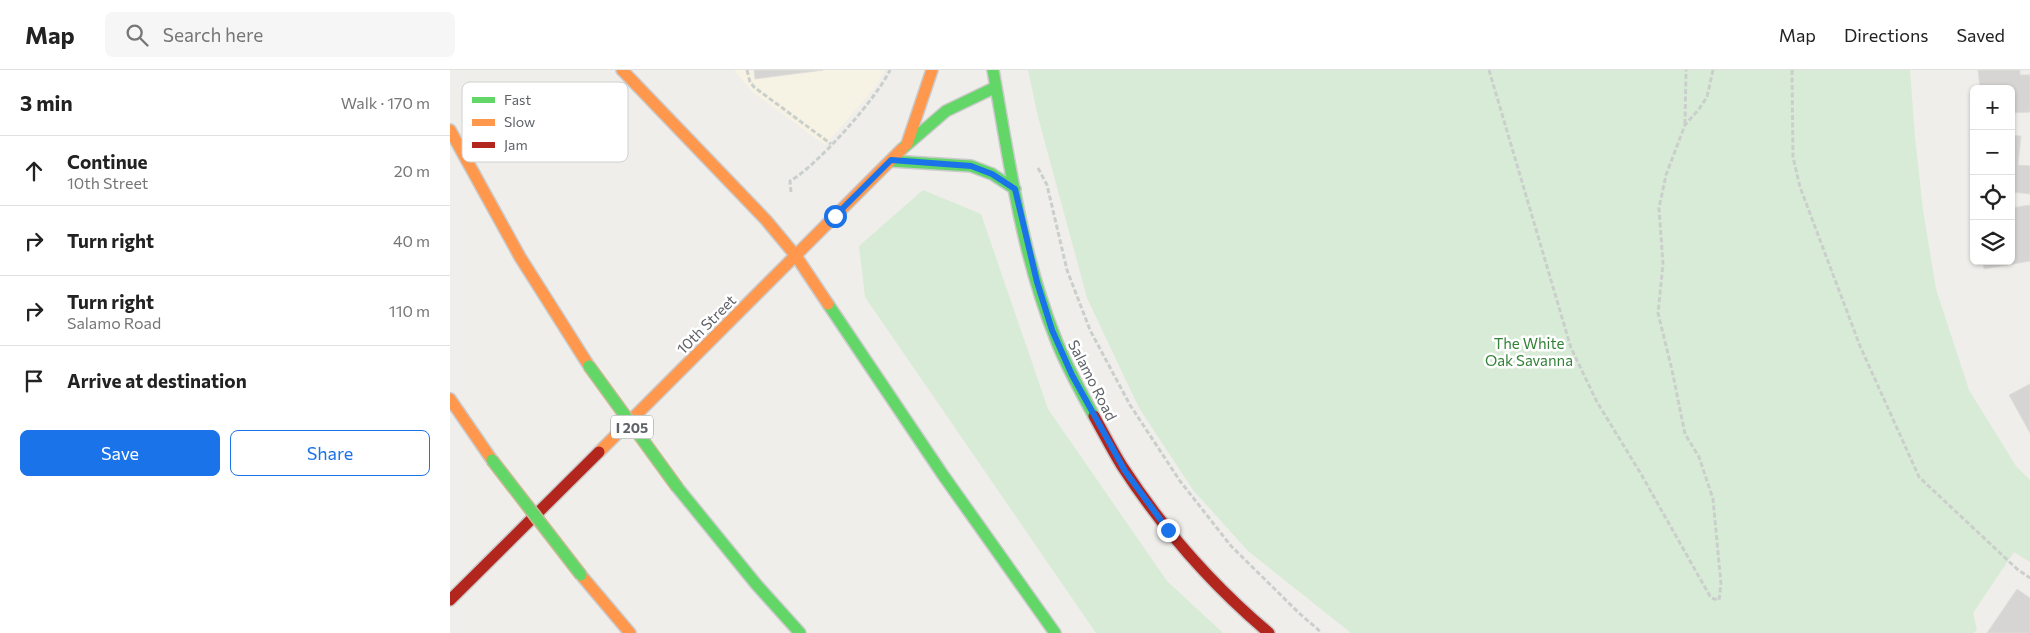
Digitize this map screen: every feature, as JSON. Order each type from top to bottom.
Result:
[{"type":"main road","points":[[622,70],[766,220],[796,256],[943,475],[1055,633]]},
{"type":"main road","points":[[906,145],[932,70]]},
{"type":"main road","name":"Salamo Road","points":[[993,70],[1015,189],[1037,282],[1052,330],[1072,375],[1113,450],[1145,500],[1186,552],[1232,601],[1269,633]]},
{"type":"main road","name":"10th Street","points":[[450,600],[906,145],[946,111],[996,86]]},
{"type":"main road","name":"I 205","points":[[450,130],[462,152]]},
{"type":"main road","points":[[891,160],[971,166],[992,174],[1015,189]]},
{"type":"main road","name":"I 205","points":[[468,162],[520,257],[590,366],[677,487],[756,584],[800,633]]},
{"type":"main road","points":[[450,399],[492,460],[580,575],[630,633]]},
{"type":"path","points":[[747,70],[750,82],[754,87],[831,144]]},
{"type":"path","points":[[791,192],[790,182],[814,164],[864,107],[890,70]]},
{"type":"path","points":[[1489,70],[1571,348],[1597,402],[1641,474],[1711,598],[1719,600],[1721,584],[1713,499],[1699,457],[1685,434],[1658,312],[1663,264],[1659,208],[1666,175],[1685,125],[1686,70]]},
{"type":"path","points":[[1685,125],[1707,96],[1713,70]]},
{"type":"path","points":[[1792,70],[1794,157],[1800,188],[1860,346],[1919,477],[2017,569],[2030,578]]},
{"type":"path","points":[[1034,160],[1047,185],[1066,270],[1090,330],[1130,405],[1180,481],[1231,546],[1322,633]]},
{"type":"shaded area","points":[[734,70],[884,70],[876,86],[825,145],[751,91]]},
{"type":"green space","name":"The White Oak Savanna","points":[[1028,70],[1910,70],[1923,210],[1936,289],[1969,390],[2016,466],[2030,480],[2030,562],[2014,552],[1973,613],[1977,630],[1974,633],[1351,633],[1248,551],[1193,490],[1139,408],[1087,298],[1038,117]]},
{"type":"green space","points":[[923,190],[981,214],[1048,409],[1167,581],[1223,633],[1096,633],[865,297],[859,246]]},
{"type":"building","points":[[754,70],[823,70],[755,79]]},
{"type":"building","points":[[1978,70],[2020,70],[2020,75],[2030,75],[2030,112],[2015,113],[2015,85],[1980,85]]},
{"type":"building","points":[[2015,135],[2021,136],[2018,165],[2030,166],[2030,194],[2015,192]]},
{"type":"building","points":[[2030,205],[2030,261],[2015,264],[2015,220],[2015,207]]},
{"type":"building","points":[[1984,265],[2007,265],[1984,269]]},
{"type":"building","points":[[2030,384],[2030,433],[2009,395]]},
{"type":"building","points":[[2017,589],[2030,598],[2030,633],[1987,633]]},
{"type":"traffic: fast","points":[[993,70],[1017,205],[1033,272],[1059,347],[1094,416]]},
{"type":"traffic: fast","points":[[902,149],[946,111],[996,87]]},
{"type":"traffic: fast","points":[[891,161],[971,166],[992,174],[1015,189]]},
{"type":"traffic: fast","points":[[828,304],[943,475],[1055,633]]},
{"type":"traffic: fast","points":[[589,366],[677,487]]},
{"type":"traffic: fast","points":[[492,460],[581,575]]},
{"type":"traffic: fast","points":[[677,487],[756,584],[800,633]]},
{"type":"traffic: slow","points":[[622,70],[766,220],[796,256],[828,304]]},
{"type":"traffic: slow","points":[[907,144],[932,70]]},
{"type":"traffic: slow","points":[[450,130],[462,152]]},
{"type":"traffic: slow","points":[[599,452],[902,149]]},
{"type":"traffic: slow","points":[[468,162],[520,257],[589,366]]},
{"type":"traffic: slow","points":[[450,399],[492,460]]},
{"type":"traffic: slow","points":[[581,575],[630,633]]},
{"type":"traffic: jam","points":[[1094,416],[1122,466],[1154,512],[1208,576],[1269,633]]},
{"type":"traffic: jam","points":[[450,600],[599,452]]},
{"type":"route","points":[[835,216],[891,160],[971,166],[992,174],[1015,189],[1037,282],[1052,330],[1072,375],[1125,471],[1168,530]]}]
